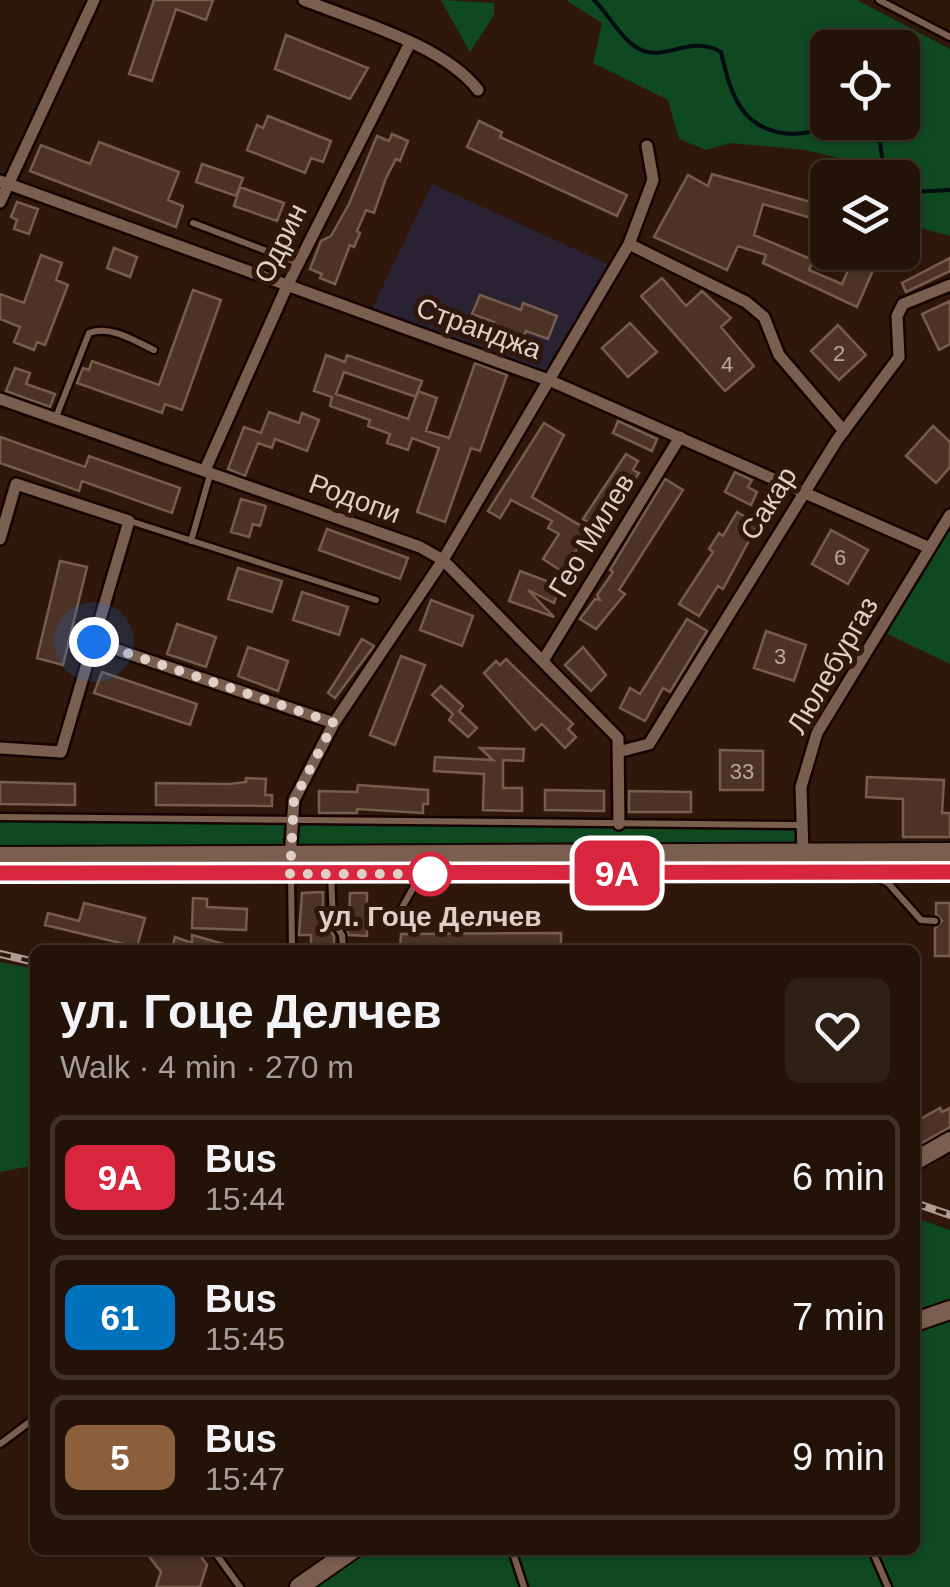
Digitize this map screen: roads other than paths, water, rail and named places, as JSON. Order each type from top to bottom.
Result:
[{"type":"main road","points":[[0,873],[950,852]]},
{"type":"main road","points":[[0,856],[290,864],[330,874],[950,872]]},
{"type":"main road","points":[[920,1158],[950,1141]]},
{"type":"main road","points":[[920,1313],[949,1310]]},
{"type":"main road","points":[[920,1320],[949,1310]]},
{"type":"main road","points":[[299,1587],[345,1555]]},
{"type":"street","points":[[0,202],[4,182],[94,0]]},
{"type":"street","points":[[304,0],[410,42],[468,77],[478,90]]},
{"type":"street","name":"Одрин","points":[[208,471],[286,286],[410,42]]},
{"type":"street","points":[[290,864],[294,800],[334,723],[444,560],[629,244],[652,180],[647,146]]},
{"type":"street","name":"Странджа","points":[[4,182],[551,380],[930,548]]},
{"type":"street","points":[[629,244],[746,302],[764,317],[778,355],[844,431]]},
{"type":"street","name":"Сакар","points":[[618,752],[649,744],[804,492],[898,358],[897,316],[903,304],[950,285]]},
{"type":"street","name":"Родопи","points":[[0,399],[208,471],[444,560],[618,738],[618,752]]},
{"type":"street","name":"Гео Милев","points":[[544,659],[680,436]]},
{"type":"street","points":[[0,539],[16,484],[129,521],[61,752],[0,748]]},
{"type":"street","name":"Люлебургаз","points":[[803,853],[798,825],[800,788],[816,733],[950,515]]},
{"type":"street","points":[[94,642],[334,723]]},
{"type":"street","points":[[618,752],[619,824]]},
{"type":"lane","points":[[880,0],[950,37]]},
{"type":"lane","points":[[193,223],[298,263]]},
{"type":"lane","points":[[55,418],[89,333],[98,330],[120,334],[154,350]]},
{"type":"lane","points":[[191,541],[208,471]]},
{"type":"lane","points":[[129,521],[376,600]]},
{"type":"lane","points":[[0,816],[798,825]]},
{"type":"lane","points":[[290,864],[292,945]]},
{"type":"lane","points":[[866,872],[888,883],[921,920],[936,920]]},
{"type":"lane","points":[[330,874],[333,922],[342,935],[343,945]]},
{"type":"lane","points":[[399,913],[421,874]]},
{"type":"lane","points":[[0,1444],[30,1422]]},
{"type":"lane","points":[[217,1555],[240,1587]]},
{"type":"lane","points":[[514,1555],[524,1587]]},
{"type":"lane","points":[[874,1555],[888,1587]]},
{"type":"waterway","points":[[594,0],[623,36],[644,51],[700,46],[721,52],[735,97],[750,119],[776,132],[810,131]]},
{"type":"waterway","points":[[880,140],[882,160]]},
{"type":"waterway","points":[[920,192],[950,190]]},
{"type":"railway","points":[[0,954],[30,961]]},
{"type":"railway","points":[[920,1205],[950,1215]]},
{"type":"place","name":"ул. Гоце Делчев","points":[[430,874]]}]
